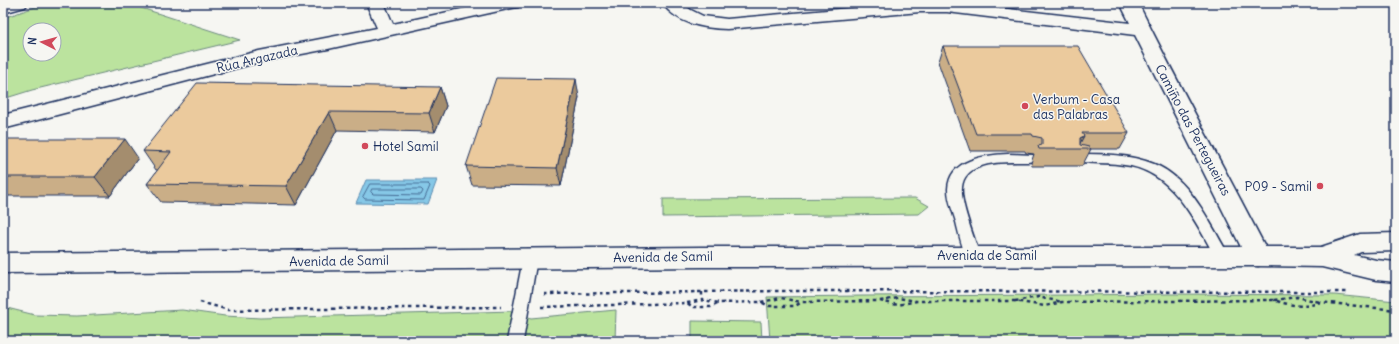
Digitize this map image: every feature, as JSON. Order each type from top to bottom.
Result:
[{"type":"street","points":[[3,8],[19,3]]},
{"type":"street","points":[[375,3],[387,31]]},
{"type":"street","name":"Rúa Argazada","points":[[3,122],[249,60],[512,3]]},
{"type":"street","points":[[671,3],[684,16],[704,22],[727,24],[920,7],[948,7],[1141,30]]},
{"type":"street","name":"Camiño das Pertegueiras","points":[[1130,3],[1141,30],[1167,82],[1192,125],[1258,256]]},
{"type":"street","name":"Avenida de Samil","points":[[1322,257],[1360,243],[1396,242]]},
{"type":"street","name":"Avenida de Samil","points":[[3,263],[973,256],[1258,256],[1322,257],[1389,272]]},
{"type":"lane","points":[[973,256],[955,187],[960,173],[971,164],[989,159],[1028,158]]},
{"type":"lane","points":[[1078,158],[1106,158],[1129,161],[1151,167],[1166,177],[1179,189],[1222,256]]},
{"type":"lane","points":[[515,341],[530,259]]},
{"type":"path","points":[[895,291],[897,299]]},
{"type":"path","points":[[537,294],[895,291],[1346,292]]},
{"type":"path","points":[[702,292],[702,300]]},
{"type":"path","points":[[1292,292],[1296,298]]},
{"type":"path","points":[[200,302],[229,310],[499,307],[522,301],[532,307],[687,303],[702,300],[711,300],[719,303],[761,302],[770,298],[794,299],[802,302],[880,301],[888,298],[916,301],[1014,301],[1026,305],[1057,305],[1062,302]]},
{"type":"path","points":[[1014,301],[1023,298],[1054,299],[1062,302],[1274,300],[1282,298],[1309,298],[1320,302],[1396,310]]},
{"type":"path","points":[[1274,300],[1286,304],[1314,306],[1320,302]]},
{"type":"path","points":[[880,301],[889,305],[909,305],[916,301]]},
{"type":"path","points":[[761,302],[769,306],[795,306],[802,302]]},
{"type":"path","points":[[687,303],[693,307],[711,307],[719,303]]},
{"type":"green space","points":[[47,3],[126,3],[240,40],[32,90],[3,99],[3,18]]},
{"type":"green space","points":[[915,198],[929,206],[919,214],[663,217],[663,199]]},
{"type":"green space","points":[[1068,295],[1334,295],[1396,301],[1396,341],[770,341],[767,297]]},
{"type":"green space","points":[[3,307],[35,315],[77,316],[182,310],[225,316],[260,318],[514,311],[531,318],[616,310],[615,341],[3,341]]},
{"type":"green space","points":[[692,321],[761,322],[762,341],[692,341]]},
{"type":"water","points":[[366,180],[437,180],[428,204],[356,203]]},
{"type":"building","name":"Verbum - Casa das Palabras","points":[[943,46],[1078,46],[1129,133],[1082,133],[1084,136],[1080,138],[1080,145],[1091,149],[1039,149],[1038,146],[1042,145],[1042,138],[1033,136],[1032,134],[976,134]]},
{"type":"building","points":[[496,78],[576,79],[557,168],[466,166]]},
{"type":"building","points":[[197,83],[440,87],[429,113],[329,112],[286,186],[147,184],[171,152],[143,151]]},
{"type":"building","points":[[3,139],[125,139],[95,177],[3,177]]},
{"type":"place","name":"Verbum - Casa das Palabras","points":[[1025,106]]},
{"type":"place","name":"Hotel Samil","points":[[365,146]]},
{"type":"place","name":"P09 - Samil","points":[[1320,186]]}]
